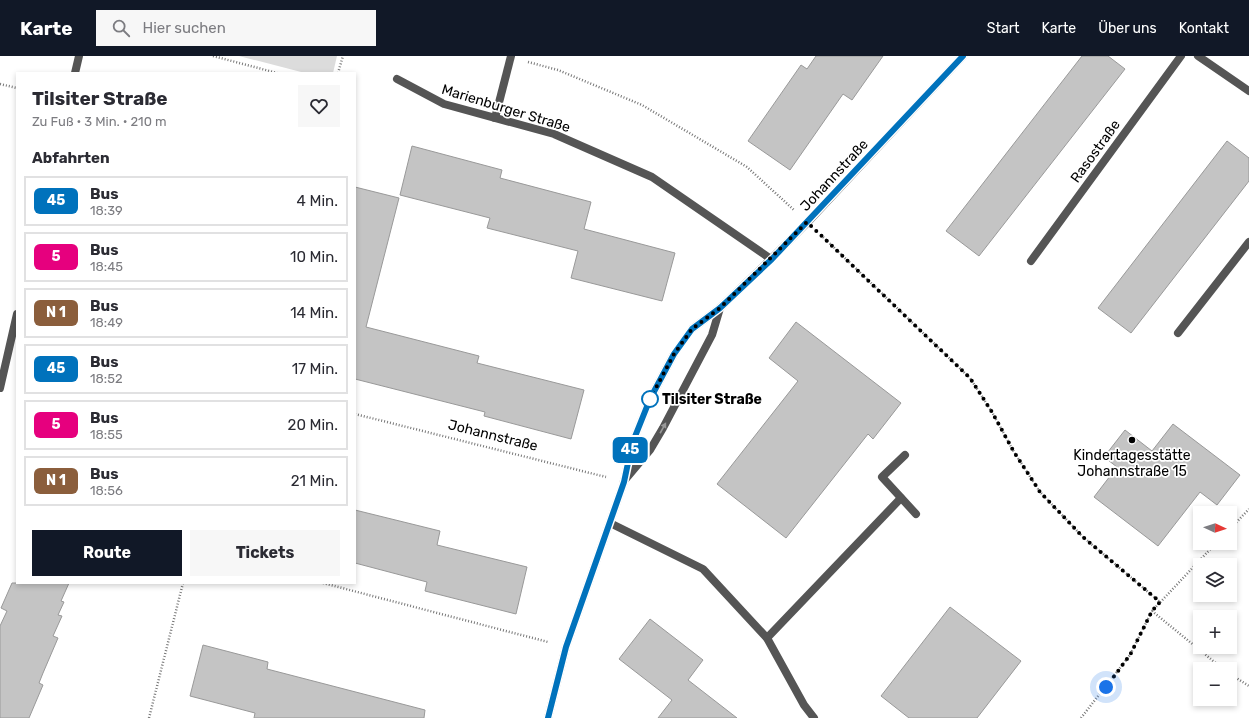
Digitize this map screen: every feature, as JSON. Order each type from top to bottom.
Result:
[{"type":"street","points":[[75,72],[80,56]]},
{"type":"street","name":"Johannstraße","points":[[548,718],[566,647],[624,482],[632,444],[650,399],[674,354],[692,329],[720,308],[772,259],[963,56]]},
{"type":"street","name":"Rasostraße","points":[[1031,260],[1181,56]]},
{"type":"street","points":[[1198,56],[1249,91]]},
{"type":"street","points":[[495,118],[511,57]]},
{"type":"street","name":"Marienburger Straße","points":[[397,80],[444,104],[554,134],[652,177],[772,259]]},
{"type":"street","points":[[1178,333],[1249,242]]},
{"type":"street","name":"Johannstraße","points":[[624,482],[650,450],[663,428],[712,336],[720,308]]},
{"type":"street","points":[[0,388],[16,318]]},
{"type":"street","points":[[905,455],[882,477],[916,514]]},
{"type":"street","points":[[767,638],[901,498]]},
{"type":"street","points":[[610,523],[702,569],[767,638],[804,705],[814,718]]},
{"type":"path","points":[[213,56],[273,72]]},
{"type":"path","points":[[338,72],[343,56]]},
{"type":"path","points":[[511,57],[558,70],[642,105],[747,167],[807,222],[970,378],[992,412],[1014,452],[1040,492],[1083,537],[1160,602]]},
{"type":"path","points":[[0,84],[16,88]]},
{"type":"path","name":"Johannstraße","points":[[356,414],[624,482]]},
{"type":"path","points":[[1237,522],[1249,509]]},
{"type":"path","points":[[1081,718],[1130,655],[1152,611],[1209,550]]},
{"type":"path","points":[[149,718],[184,584]]},
{"type":"path","points":[[327,584],[566,647]]},
{"type":"path","points":[[1152,611],[1214,662]]},
{"type":"path","points":[[1237,678],[1249,686]]},
{"type":"shaded area","points":[[239,56],[337,56],[333,72],[301,72]]},
{"type":"building","points":[[816,56],[883,56],[852,100],[843,94],[790,170],[748,141],[801,65],[807,69]]},
{"type":"building","points":[[1082,56],[1108,56],[1125,69],[979,256],[946,231]]},
{"type":"building","points":[[1227,141],[1249,158],[1249,181],[1131,333],[1098,308]]},
{"type":"building","points":[[412,146],[502,170],[500,178],[591,202],[584,229],[675,253],[662,301],[571,278],[578,251],[487,228],[490,218],[400,195]]},
{"type":"building","points":[[356,187],[399,198],[366,327],[479,356],[477,363],[584,390],[571,439],[484,416],[485,412],[356,379]]},
{"type":"building","points":[[796,322],[901,403],[873,439],[868,434],[786,538],[717,484],[798,381],[769,358]]},
{"type":"building","points":[[1173,424],[1240,475],[1217,505],[1200,492],[1158,546],[1094,497],[1117,467],[1104,457],[1125,430],[1152,451]]},
{"type":"building","points":[[356,510],[440,531],[437,545],[527,567],[516,614],[425,591],[427,582],[356,563]]},
{"type":"building","points":[[12,583],[69,584],[61,601],[64,602],[58,615],[62,616],[53,636],[58,638],[39,683],[43,685],[29,718],[0,718],[0,626],[7,611],[1,608]]},
{"type":"building","points":[[950,607],[1021,661],[977,718],[909,718],[881,696]]},
{"type":"building","points":[[650,619],[703,660],[688,680],[737,718],[658,718],[672,700],[619,659]]},
{"type":"building","points":[[203,645],[268,662],[267,669],[425,710],[424,718],[254,718],[255,713],[190,696]]},
{"type":"bus line","name":"45","points":[[548,718],[566,647],[624,482],[632,444],[650,399],[674,354],[692,329],[720,308],[772,259],[963,56]]},
{"type":"place","name":"Tilsiter Straße","points":[[650,399]]},
{"type":"place","name":"Kindertagesstätte Johannstraße 15","points":[[1132,440]]},
{"type":"route","points":[[650,399],[674,354],[692,329],[720,308],[772,259],[807,222],[970,378],[992,412],[1014,452],[1040,492],[1083,537],[1160,602],[1152,611],[1130,655],[1106,687]]}]
